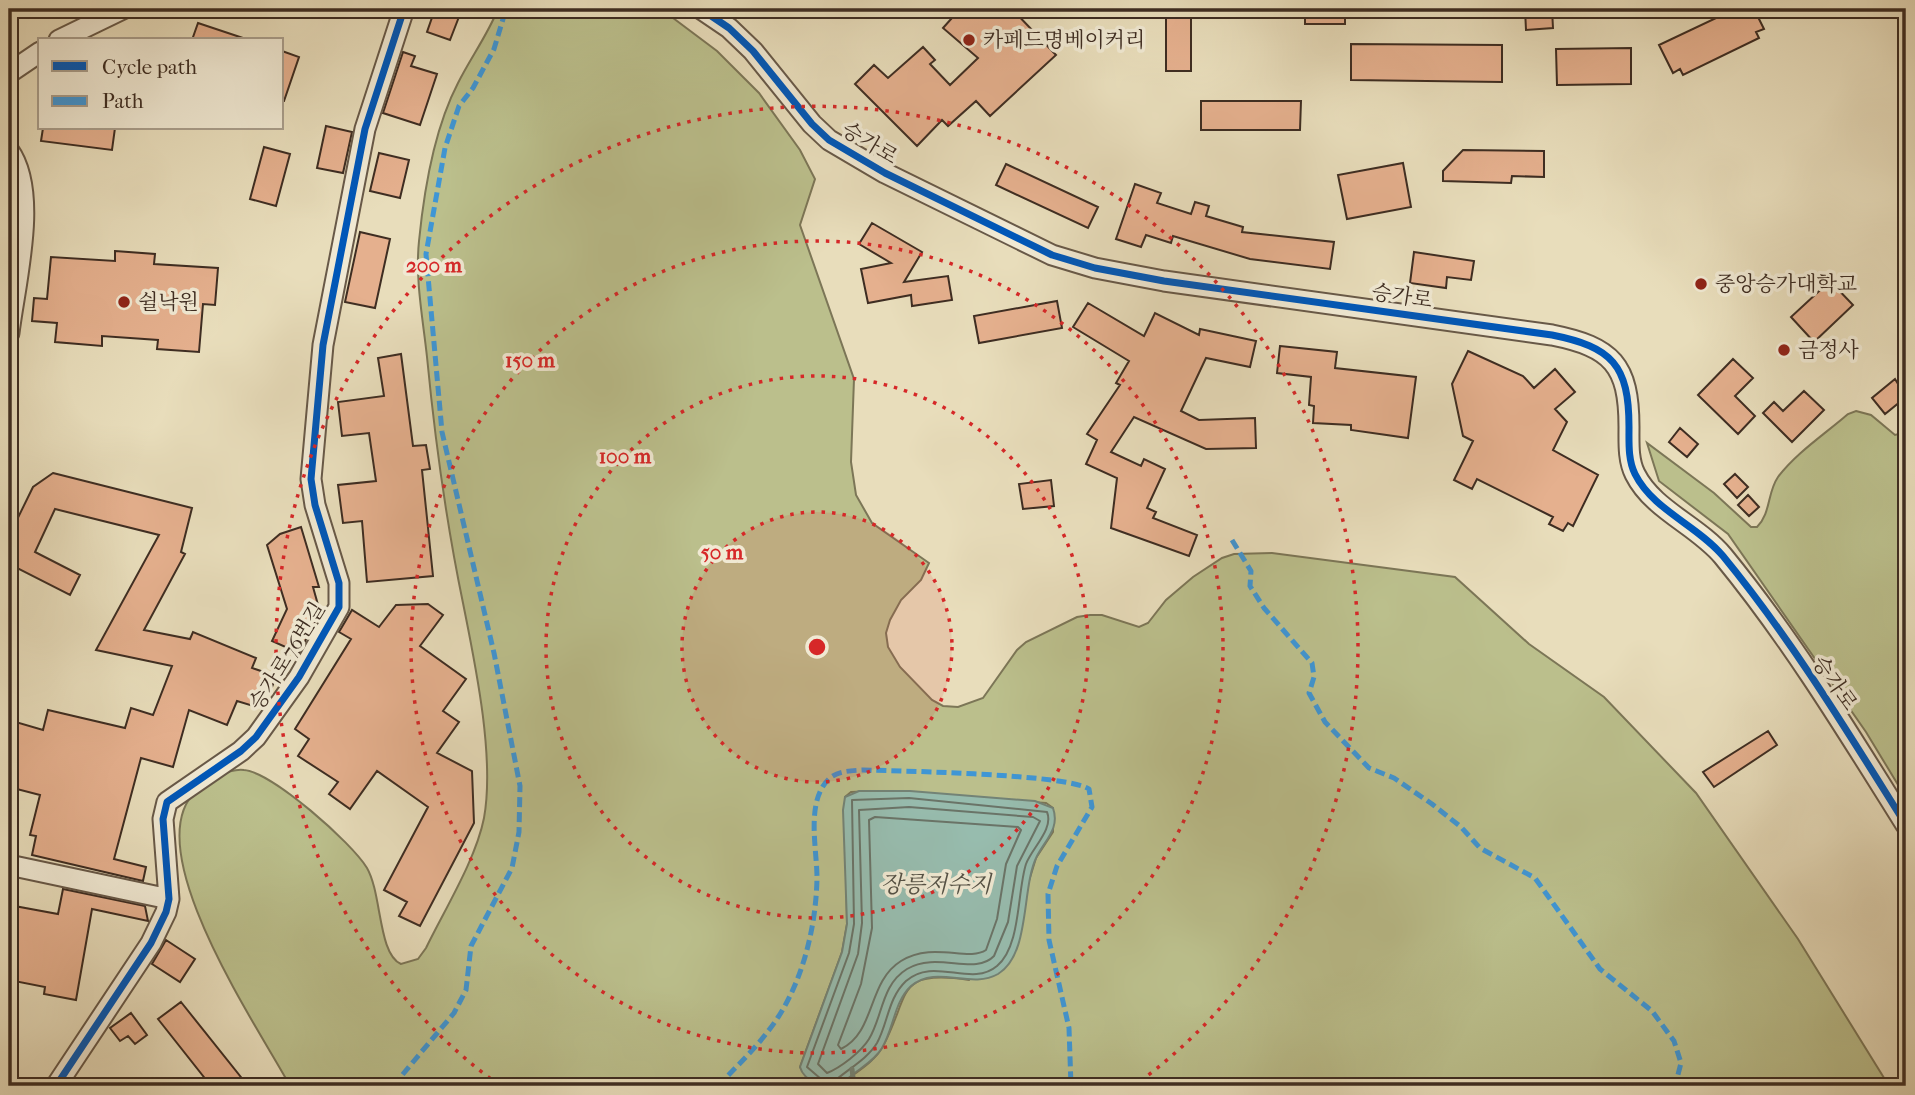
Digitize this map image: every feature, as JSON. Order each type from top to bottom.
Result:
[{"type":"street","points":[[63,38],[124,9]]},
{"type":"street","name":"승가로76번길","points":[[56,1086],[161,927],[169,899],[163,819],[167,802],[241,751],[256,737],[299,677],[339,607],[339,583],[315,505],[310,479],[323,345],[365,129],[404,9]]},
{"type":"street","name":"승가로","points":[[701,9],[753,51],[812,124],[829,139],[885,173],[1052,255],[1095,268],[1164,281],[1552,335],[1595,346],[1607,354],[1617,364],[1625,382],[1629,449],[1633,471],[1642,488],[1656,502],[1699,530],[1733,568],[1854,741],[1906,825]]},
{"type":"street","points":[[9,73],[38,53]]},
{"type":"street","points":[[9,151],[21,172],[24,200],[9,333]]},
{"type":"street","points":[[9,865],[169,899]]},
{"type":"green space","points":[[498,9],[661,9],[717,51],[759,93],[800,150],[815,179],[800,225],[854,379],[851,462],[856,495],[872,523],[929,563],[921,580],[901,600],[890,620],[886,633],[888,647],[900,667],[932,700],[943,706],[958,707],[983,698],[1017,650],[1026,642],[1077,617],[1102,615],[1139,627],[1148,623],[1166,600],[1193,577],[1222,558],[1234,554],[1272,553],[1455,577],[1529,644],[1604,697],[1696,793],[1798,939],[1889,1086],[838,1086],[879,1052],[908,989],[916,982],[928,978],[969,980],[1028,884],[1036,858],[1053,832],[1053,808],[1046,803],[875,791],[851,792],[845,797],[847,924],[842,952],[800,1067],[808,1079],[820,1086],[290,1086],[231,983],[191,895],[181,853],[181,818],[196,791],[225,773],[244,770],[273,783],[329,827],[367,868],[388,948],[401,964],[418,959],[426,948],[474,850],[484,818],[487,794],[485,739],[478,681],[442,480],[420,299],[418,256],[427,181],[442,120],[458,83]]},
{"type":"green space","points":[[1856,411],[1871,415],[1895,435],[1906,432],[1906,798],[1866,732],[1728,534],[1659,481],[1647,443],[1714,493],[1751,527],[1757,527],[1765,516],[1775,483],[1785,468],[1848,414]]},
{"type":"water","name":"장릉저수지","points":[[859,791],[910,791],[1035,801],[1053,808],[1055,822],[1032,869],[1021,936],[1008,964],[998,974],[987,978],[976,980],[932,977],[911,986],[901,1000],[879,1052],[843,1082],[827,1087],[809,1080],[800,1067],[842,952],[847,924],[843,810],[845,797]]},
{"type":"building","points":[[435,9],[462,9],[450,40],[427,32]]},
{"type":"building","points":[[960,9],[1012,9],[1056,55],[990,116],[976,101],[948,126],[942,120],[917,146],[855,84],[874,65],[888,78],[923,47],[935,60],[930,64],[950,85],[978,58],[943,28]]},
{"type":"building","points":[[1166,9],[1191,9],[1191,71],[1166,71]]},
{"type":"building","points":[[1305,9],[1345,9],[1345,24],[1305,24]]},
{"type":"building","points":[[1525,9],[1552,9],[1553,28],[1526,30]]},
{"type":"building","points":[[1735,9],[1754,9],[1764,29],[1756,32],[1759,38],[1683,75],[1680,69],[1673,73],[1659,45]]},
{"type":"building","points":[[198,23],[243,38],[193,38]]},
{"type":"building","points":[[1351,44],[1502,45],[1502,82],[1351,80]]},
{"type":"building","points":[[1631,48],[1631,84],[1557,85],[1556,49]]},
{"type":"building","points":[[284,52],[299,57],[284,101]]},
{"type":"building","points":[[403,52],[415,56],[411,66],[437,74],[420,125],[383,113]]},
{"type":"building","points":[[1201,101],[1301,101],[1300,130],[1201,130]]},
{"type":"building","points":[[326,126],[352,132],[343,173],[317,168]]},
{"type":"building","points":[[43,130],[115,130],[112,150],[41,141]]},
{"type":"building","points":[[264,147],[290,154],[276,206],[250,199]]},
{"type":"building","points":[[1463,150],[1544,151],[1544,177],[1512,176],[1511,183],[1443,181],[1443,171]]},
{"type":"building","points":[[379,153],[409,160],[400,198],[370,191]]},
{"type":"building","points":[[1403,163],[1411,207],[1347,219],[1338,175]]},
{"type":"building","points":[[1006,164],[1098,207],[1088,228],[996,185]]},
{"type":"building","points":[[1135,184],[1161,193],[1157,203],[1191,214],[1195,202],[1209,206],[1206,216],[1243,227],[1242,232],[1334,242],[1330,269],[1250,259],[1173,236],[1171,243],[1146,235],[1141,247],[1116,239]]},
{"type":"building","points":[[872,223],[922,252],[904,282],[948,276],[952,300],[912,306],[911,295],[868,303],[861,269],[891,263],[859,244]]},
{"type":"building","points":[[360,232],[390,239],[375,308],[345,302]]},
{"type":"building","name":"쉴낙원","points":[[115,251],[155,254],[154,264],[218,268],[215,305],[203,304],[199,352],[157,349],[158,340],[102,336],[102,346],[55,342],[57,323],[32,321],[34,298],[47,299],[51,257],[115,261]]},
{"type":"building","points":[[1414,252],[1474,261],[1471,280],[1447,277],[1446,288],[1410,283]]},
{"type":"building","points":[[1830,281],[1853,305],[1814,342],[1791,317]]},
{"type":"building","points":[[1057,301],[1062,328],[979,343],[974,316]]},
{"type":"building","points":[[1088,303],[1144,336],[1155,313],[1199,335],[1200,329],[1256,341],[1250,367],[1206,358],[1181,411],[1199,420],[1255,418],[1256,448],[1206,449],[1134,417],[1111,452],[1141,466],[1144,459],[1165,469],[1147,508],[1156,512],[1153,518],[1197,535],[1189,556],[1111,528],[1117,478],[1086,464],[1097,440],[1087,434],[1120,385],[1116,383],[1129,361],[1073,327]]},
{"type":"building","points":[[1280,346],[1337,352],[1335,368],[1416,377],[1408,438],[1351,430],[1351,425],[1313,423],[1314,406],[1309,405],[1311,377],[1277,373]]},
{"type":"building","points":[[1468,351],[1523,376],[1534,388],[1555,369],[1575,392],[1555,409],[1567,422],[1553,450],[1598,475],[1573,526],[1568,523],[1563,531],[1549,524],[1553,517],[1477,479],[1472,489],[1454,480],[1473,441],[1463,436],[1452,384]]},
{"type":"building","points":[[401,354],[413,446],[426,445],[430,469],[422,470],[433,576],[367,582],[362,521],[343,523],[338,485],[376,481],[369,433],[342,436],[338,402],[384,396],[378,358]]},
{"type":"building","points":[[1733,359],[1753,378],[1735,396],[1755,416],[1738,434],[1698,395]]},
{"type":"building","points":[[1895,379],[1906,397],[1885,414],[1872,398]]},
{"type":"building","points":[[1804,391],[1824,410],[1792,442],[1763,413],[1774,402],[1783,411]]},
{"type":"building","points":[[1680,428],[1698,444],[1687,457],[1669,442]]},
{"type":"building","points":[[53,473],[192,508],[181,552],[185,554],[144,630],[190,639],[193,632],[256,658],[252,668],[276,676],[272,687],[257,707],[237,701],[227,725],[189,710],[173,767],[141,758],[114,859],[146,867],[143,881],[32,855],[36,836],[30,835],[40,795],[9,787],[9,720],[43,730],[48,710],[125,728],[131,708],[153,715],[172,666],[96,650],[159,535],[55,509],[35,552],[80,575],[70,595],[9,564],[9,536],[33,487]]},
{"type":"building","points":[[1735,474],[1748,487],[1737,498],[1724,484]]},
{"type":"building","points":[[1051,480],[1054,506],[1023,509],[1019,484]]},
{"type":"building","points":[[1748,495],[1759,507],[1749,516],[1738,505]]},
{"type":"building","points":[[301,527],[319,587],[313,587],[320,612],[299,653],[272,641],[287,609],[267,545],[280,534]]},
{"type":"building","points":[[428,604],[443,615],[420,646],[466,679],[443,711],[459,722],[437,753],[472,771],[474,823],[420,926],[399,916],[407,902],[384,890],[428,807],[377,771],[350,809],[329,794],[338,782],[298,756],[309,739],[295,729],[351,639],[339,632],[352,610],[379,627],[396,605]]},
{"type":"building","points":[[1768,731],[1777,745],[1714,787],[1703,772]]},
{"type":"building","points":[[63,889],[145,906],[148,921],[92,909],[76,1000],[44,994],[45,987],[9,980],[9,905],[58,914]]},
{"type":"building","points":[[166,940],[195,959],[180,982],[152,964]]},
{"type":"building","points":[[181,1002],[248,1086],[211,1086],[158,1019]]},
{"type":"building","points":[[131,1013],[147,1035],[135,1044],[128,1036],[120,1041],[110,1028]]},
{"type":"waterway","points":[[852,1069],[854,1086]]},
{"type":"marked path","points":[[393,1086],[454,1013],[466,990],[471,946],[512,868],[519,832],[520,786],[494,653],[442,432],[426,254],[445,148],[459,106],[473,88],[494,49],[506,9]]},
{"type":"marked path","points":[[1232,540],[1251,571],[1250,586],[1264,608],[1312,663],[1314,677],[1309,693],[1325,722],[1369,768],[1394,778],[1461,827],[1480,848],[1535,878],[1600,969],[1652,1011],[1674,1041],[1681,1063],[1675,1086]]},
{"type":"marked path","points":[[718,1086],[751,1052],[780,1014],[805,958],[814,918],[817,878],[814,820],[822,788],[834,775],[863,770],[1018,777],[1075,784],[1089,789],[1092,807],[1057,866],[1048,894],[1049,940],[1069,1028],[1071,1086]]},
{"type":"cycle path","points":[[56,1086],[151,943],[166,912],[169,899],[163,819],[167,802],[241,751],[256,737],[299,677],[339,607],[339,583],[315,505],[311,479],[323,345],[365,129],[404,9]]},
{"type":"cycle path","points":[[701,9],[729,28],[753,51],[812,124],[829,140],[885,173],[1052,255],[1095,268],[1164,281],[1552,335],[1573,340],[1603,353],[1613,362],[1625,388],[1630,457],[1635,474],[1643,487],[1664,508],[1712,545],[1748,588],[1819,688],[1906,825]]},
{"type":"place","name":"카페드명베이커리","points":[[969,40]]},
{"type":"place","name":"중앙승가대학교","points":[[1701,284]]},
{"type":"place","name":"쉴낙원","points":[[124,302]]},
{"type":"place","name":"금정사","points":[[1784,350]]}]
